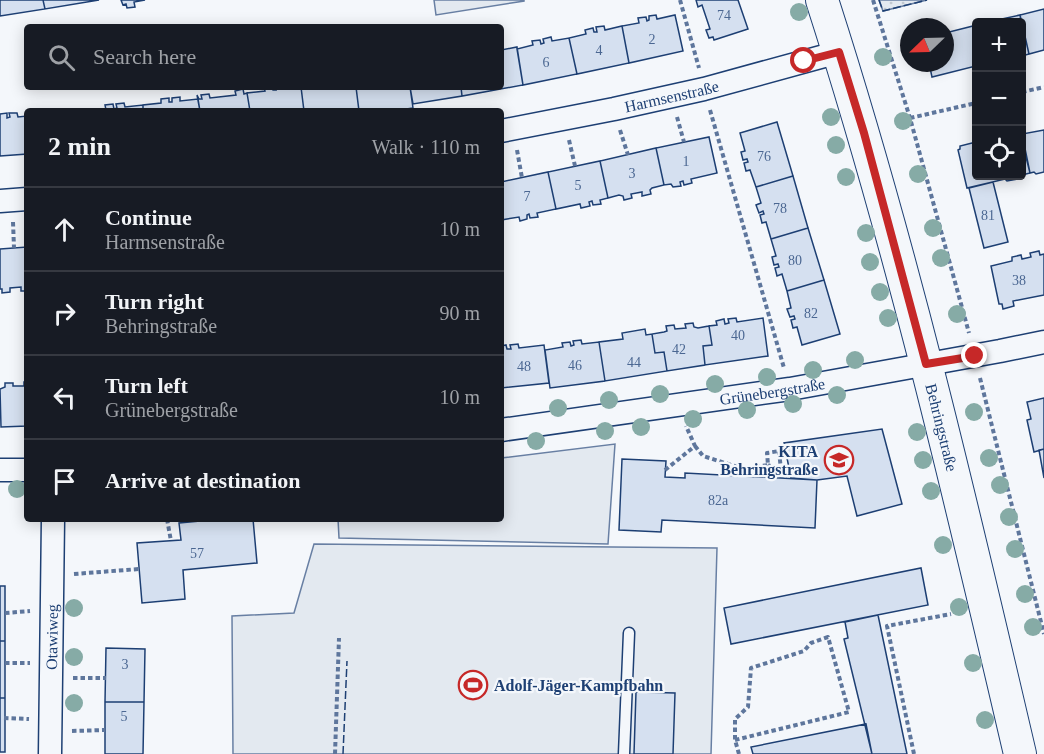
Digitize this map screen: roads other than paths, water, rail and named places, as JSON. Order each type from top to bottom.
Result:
[{"type":"main road","name":"Behringstraße","points":[[822,0],[902,271],[976,566],[1020,754]]},
{"type":"street","name":"Harmsenstraße","points":[[504,130],[614,109],[704,88],[839,52]]},
{"type":"street","points":[[0,201],[24,199]]},
{"type":"street","name":"Grünebergstraße","points":[[504,430],[790,389],[1044,342]]},
{"type":"street","points":[[0,470],[24,470]]},
{"type":"street","name":"Otawiweg","points":[[50,743],[53,522]]},
{"type":"lane","points":[[624,754],[629,633]]},
{"type":"place","name":"KITA Behringstraße","points":[[839,460]]},
{"type":"place","name":"Adolf-Jäger-Kampfbahn","points":[[473,685]]}]
